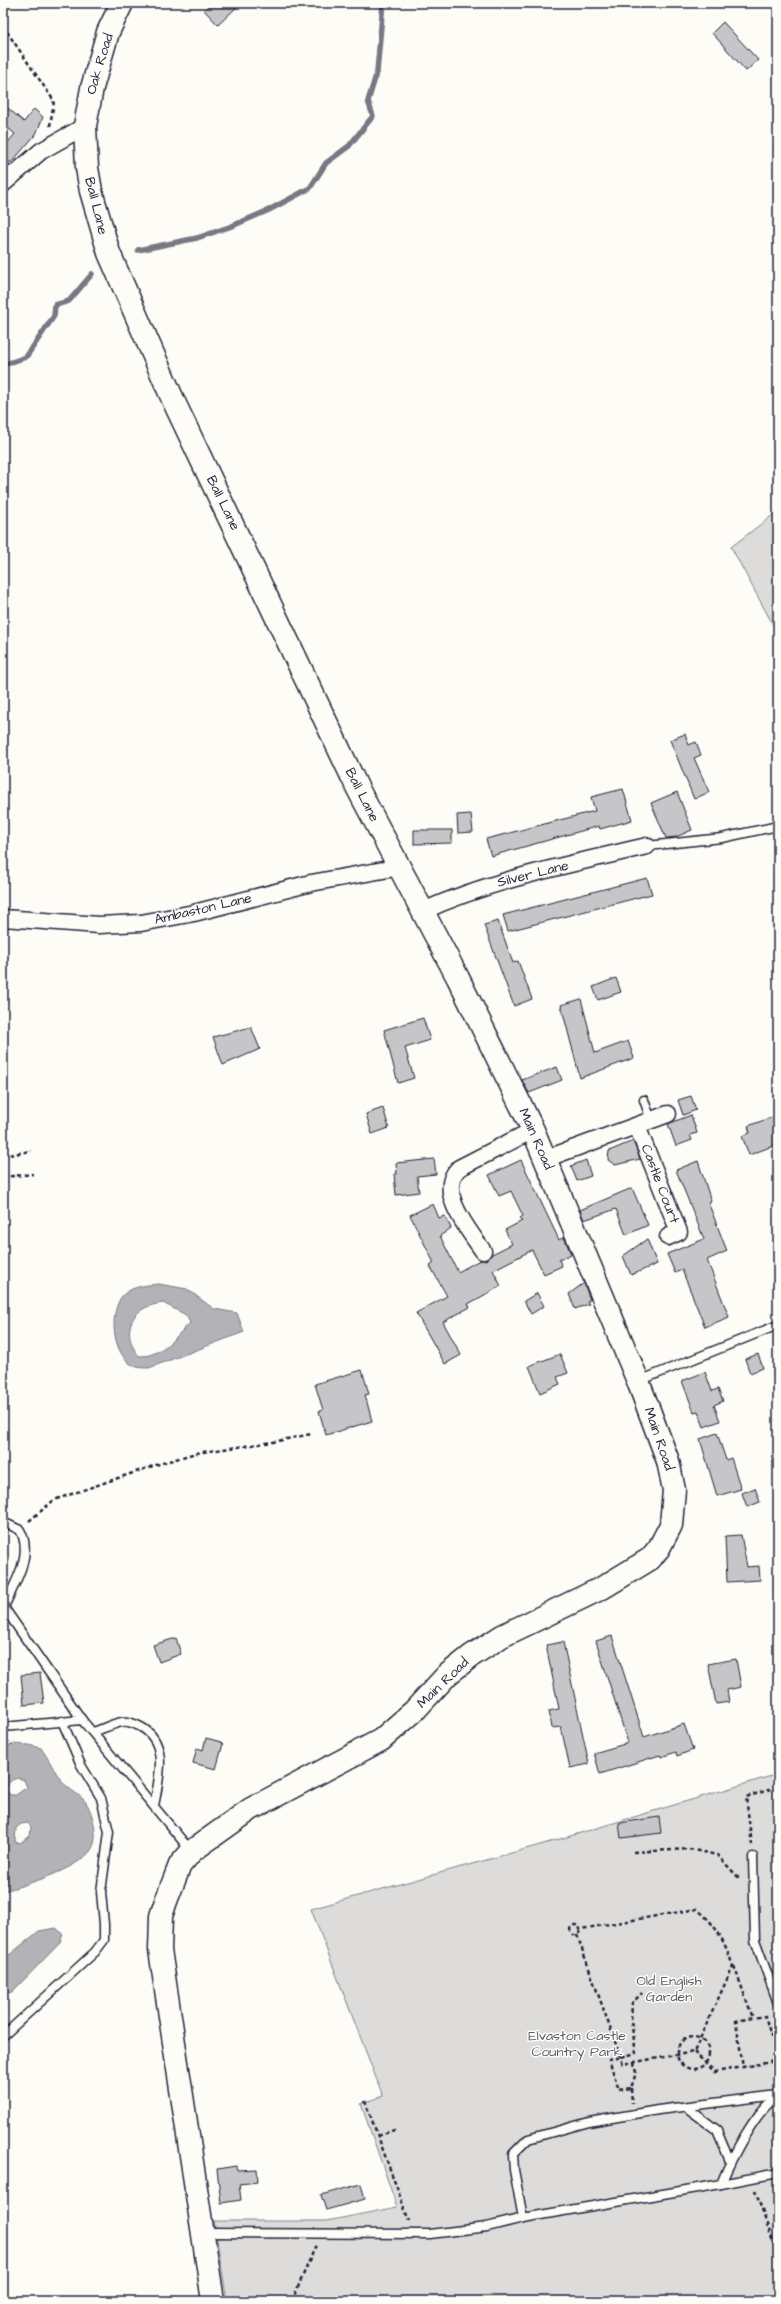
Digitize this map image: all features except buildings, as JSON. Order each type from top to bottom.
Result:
[{"type":"main road","name":"Oak Road","points":[[85,126],[92,88],[108,32],[122,3]]},
{"type":"main road","name":"Ball Lane","points":[[85,126],[87,168],[97,217],[109,253],[138,324],[358,789],[400,867]]},
{"type":"main road","name":"Main Road","points":[[213,2301],[160,1950],[161,1916],[180,1865],[192,1851],[251,1809],[381,1740],[397,1727],[447,1675],[490,1644],[537,1619],[602,1588],[650,1558],[659,1548],[671,1525],[674,1490],[668,1461],[638,1381],[533,1130],[458,978],[400,867]]},
{"type":"street","points":[[6,175],[47,147],[85,126]]},
{"type":"street","name":"Silver Lane","points":[[423,911],[458,895],[492,884],[647,846]]},
{"type":"street","name":"Ambaston Lane","points":[[3,918],[100,925],[141,923],[194,913],[297,886],[400,867]]},
{"type":"street","points":[[546,1159],[668,1114]]},
{"type":"street","name":"Castle Court","points":[[644,1123],[679,1232],[668,1237]]},
{"type":"street","points":[[483,1251],[463,1220],[451,1195],[449,1186],[451,1178],[459,1168],[533,1130]]},
{"type":"lane","points":[[647,846],[722,838],[778,826]]},
{"type":"lane","points":[[644,1100],[644,1123]]},
{"type":"lane","points":[[638,1381],[778,1325]]},
{"type":"lane","points":[[3,1522],[20,1530],[26,1546],[23,1563],[3,1606],[82,1720],[192,1851]]},
{"type":"lane","points":[[3,1726],[82,1720]]},
{"type":"lane","points":[[3,2036],[95,1952],[104,1940],[104,1924],[100,1892],[109,1832],[101,1798],[81,1765],[62,1721]]},
{"type":"lane","points":[[93,1732],[123,1722],[135,1724],[149,1731],[158,1745],[160,1757],[154,1806]]},
{"type":"lane","points":[[753,1857],[755,1940],[778,2003]]},
{"type":"lane","points":[[523,2218],[514,2170],[513,2154],[528,2139],[608,2118],[778,2096]]},
{"type":"lane","points":[[721,2184],[730,2161],[767,2103],[778,2096]]},
{"type":"lane","points":[[686,2107],[718,2130],[730,2161]]},
{"type":"lane","points":[[202,2233],[322,2232],[430,2234],[486,2227],[523,2218],[778,2173]]},
{"type":"path","points":[[3,26],[54,101],[47,147]]},
{"type":"path","points":[[3,1156],[31,1151]]},
{"type":"path","points":[[3,1177],[33,1174]]},
{"type":"path","points":[[20,1530],[54,1500],[97,1484],[196,1453],[273,1442],[311,1434]]},
{"type":"path","points":[[753,1857],[746,1797],[778,1787]]},
{"type":"path","points":[[633,1852],[689,1849],[717,1856],[754,1892]]},
{"type":"path","points":[[577,1935],[581,1929],[697,1909],[710,1920],[723,1937],[753,2018]]},
{"type":"path","points":[[577,1935],[572,1934],[571,1927],[577,1924],[581,1929]]},
{"type":"path","points":[[577,1935],[623,2064],[694,2052]]},
{"type":"path","points":[[694,2052],[734,1966]]},
{"type":"path","points":[[634,2062],[636,2073],[631,2088],[618,2090],[609,2060],[636,2053],[632,2021],[632,2003],[642,1993]]},
{"type":"path","points":[[694,2052],[715,2072],[743,2068],[771,2062],[776,2052],[764,2016],[736,2021],[743,2068]]},
{"type":"path","points":[[691,2037],[700,2039],[706,2043],[709,2053],[705,2063],[693,2069],[682,2065],[677,2055],[680,2044],[684,2040],[691,2037]]},
{"type":"path","points":[[365,2101],[413,2233]]},
{"type":"path","points":[[378,2136],[397,2129]]},
{"type":"path","points":[[750,2178],[778,2256]]},
{"type":"path","points":[[292,2301],[322,2232]]},
{"type":"green space","points":[[778,511],[778,634],[731,547]]},
{"type":"green space","name":"Elvaston Castle Country Park","points":[[778,1774],[778,2301],[227,2301],[214,2221],[327,2221],[397,2207],[361,2104],[383,2096],[311,1909],[540,1845]]},
{"type":"shaded area","points":[[159,1284],[187,1289],[214,1309],[237,1313],[244,1332],[149,1368],[139,1368],[134,1366],[121,1354],[117,1345],[114,1326],[117,1307],[120,1299],[128,1291],[138,1287]],"holes":[[[163,1303],[186,1315],[190,1323],[173,1340],[161,1350],[139,1356],[130,1337],[131,1324],[138,1312],[149,1306]]]},
{"type":"shaded area","points":[[15,1744],[41,1748],[62,1781],[68,1788],[86,1802],[95,1828],[95,1840],[91,1850],[75,1864],[64,1870],[25,1885],[4,1891],[3,1746]],"holes":[[[18,1778],[24,1780],[27,1787],[16,1795],[10,1795],[7,1790],[9,1783]],[[28,1823],[31,1827],[30,1836],[20,1843],[15,1842],[16,1828],[21,1824]]]},
{"type":"shaded area","points":[[56,1928],[63,1934],[60,1943],[12,1992],[3,1994],[3,1960],[39,1931]]},
{"type":"waterway","points":[[138,250],[197,238],[232,226],[269,210],[310,188],[326,163],[349,146],[373,116],[368,101],[377,72],[383,3]]},
{"type":"waterway","points":[[3,365],[26,357],[54,316],[55,305],[69,301],[92,274]]},
{"type":"park label","name":"Old English Garden","points":[[669,1990]]}]
